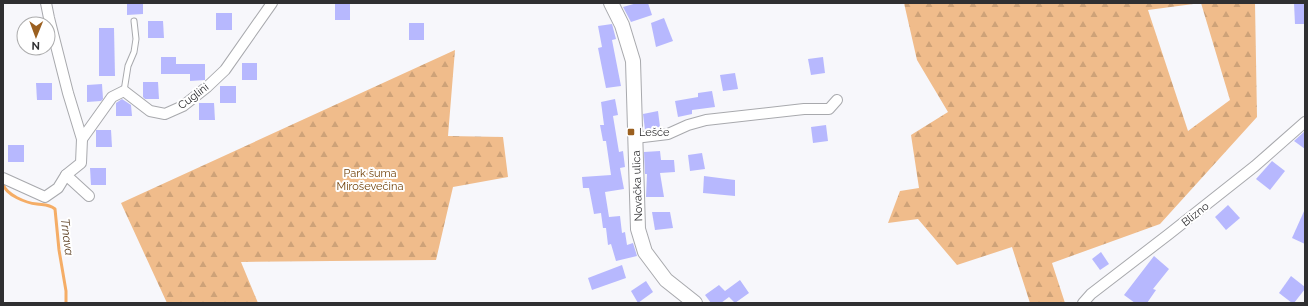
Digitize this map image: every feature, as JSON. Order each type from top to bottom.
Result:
[{"type":"street","points":[[5,180],[45,197],[58,188],[66,175],[81,163],[82,139],[68,93],[46,3]]},
{"type":"street","name":"Cuglini","points":[[124,91],[150,111],[165,114],[183,106],[225,70],[272,3]]},
{"type":"street","name":"Novačka ulica","points":[[611,3],[622,25],[633,61],[638,229],[646,252],[666,280],[695,303]]},
{"type":"street","points":[[82,139],[112,97],[124,91]]},
{"type":"street","points":[[635,138],[668,134],[688,125],[706,120],[804,109],[829,109],[837,100]]},
{"type":"street","name":"Blizno","points":[[1083,303],[1091,294],[1255,166],[1305,122]]},
{"type":"street","points":[[66,175],[89,196]]},
{"type":"lane","points":[[124,91],[128,66],[134,52],[136,39],[134,21]]},
{"type":"green space","points":[[904,3],[1201,3],[1255,3],[1257,117],[1160,224],[1052,263],[1065,303],[1030,303],[1012,247],[957,265],[918,219],[888,223],[900,191],[919,188],[911,135],[948,112],[917,60]],"holes":[[[1201,3],[1230,100],[1188,131],[1148,10]]]},
{"type":"green space","name":"Park šuma Miroševečina","points":[[455,50],[448,136],[503,137],[508,177],[453,187],[436,260],[241,262],[258,303],[167,303],[121,203]]},
{"type":"building","points":[[127,3],[143,3],[143,14],[127,15]]},
{"type":"building","points":[[335,3],[350,3],[350,20],[335,20]]},
{"type":"building","points":[[637,3],[648,3],[652,15],[631,22],[623,7]]},
{"type":"building","points":[[1294,3],[1305,3],[1305,24],[1295,24]]},
{"type":"building","points":[[216,13],[232,13],[232,30],[216,30]]},
{"type":"building","points":[[664,18],[673,41],[656,47],[651,23]]},
{"type":"building","points":[[148,21],[163,21],[164,38],[148,38]]},
{"type":"building","points":[[409,23],[424,23],[424,40],[409,40]]},
{"type":"building","points":[[612,24],[616,39],[612,40],[621,86],[606,88],[598,48],[602,47],[598,26]]},
{"type":"building","points":[[99,28],[114,28],[115,76],[99,76]]},
{"type":"building","points":[[161,57],[176,57],[176,64],[205,64],[205,80],[190,81],[190,74],[161,74]]},
{"type":"building","points":[[823,57],[825,73],[811,75],[808,59]]},
{"type":"building","points":[[242,63],[257,63],[257,80],[242,80]]},
{"type":"building","points":[[735,73],[738,89],[723,91],[720,75]]},
{"type":"building","points":[[143,82],[158,82],[159,99],[145,99],[143,97]]},
{"type":"building","points":[[36,83],[52,83],[52,100],[37,100]]},
{"type":"building","points":[[102,84],[103,99],[101,101],[87,102],[87,85]]},
{"type":"building","points":[[220,86],[236,86],[236,103],[220,103]]},
{"type":"building","points":[[712,91],[715,107],[692,110],[692,114],[678,117],[675,101],[698,97],[698,93]]},
{"type":"building","points":[[122,99],[131,105],[132,116],[116,116],[116,103]]},
{"type":"building","points":[[615,99],[618,115],[613,116],[619,152],[623,151],[625,167],[620,168],[624,189],[605,192],[609,217],[620,216],[622,233],[625,232],[627,245],[633,243],[637,256],[616,261],[611,244],[608,245],[606,228],[603,228],[601,213],[594,214],[589,188],[583,188],[582,177],[611,175],[606,141],[603,141],[600,125],[604,125],[601,102]]},
{"type":"building","points":[[199,103],[214,103],[215,120],[199,120]]},
{"type":"building","points":[[658,111],[660,127],[645,130],[643,114]]},
{"type":"building","points":[[826,125],[828,141],[813,143],[811,127]]},
{"type":"building","points":[[96,130],[111,130],[112,147],[96,147]]},
{"type":"building","points":[[1305,131],[1305,149],[1294,141]]},
{"type":"building","points":[[8,145],[24,145],[24,162],[8,162]]},
{"type":"building","points":[[660,151],[661,160],[674,160],[675,172],[660,173],[664,197],[646,197],[647,174],[645,174],[644,152]]},
{"type":"building","points":[[702,153],[705,169],[690,171],[688,155]]},
{"type":"building","points":[[1272,161],[1285,171],[1270,190],[1256,179]]},
{"type":"building","points":[[90,168],[106,168],[106,185],[91,185]]},
{"type":"building","points":[[704,176],[735,180],[735,196],[703,193]]},
{"type":"building","points":[[1228,205],[1240,218],[1226,230],[1215,217]]},
{"type":"building","points":[[1305,209],[1305,244],[1292,238]]},
{"type":"building","points":[[652,212],[670,212],[673,228],[655,230]]},
{"type":"building","points":[[1101,252],[1109,264],[1100,270],[1092,259]]},
{"type":"building","points":[[1154,256],[1169,269],[1153,289],[1156,290],[1147,303],[1135,303],[1124,295]]},
{"type":"building","points":[[622,265],[626,278],[592,290],[588,278]]},
{"type":"building","points":[[1291,276],[1305,287],[1294,303],[1279,293]]},
{"type":"building","points":[[740,280],[749,293],[735,303],[729,297],[721,303],[711,303],[705,295],[719,285],[725,291]]},
{"type":"building","points":[[646,281],[653,292],[638,303],[631,291]]},
{"type":"waterway","name":"Trnava","points":[[3,184],[8,192],[17,198],[33,203],[49,205],[55,209],[59,250],[66,291],[66,303]]},
{"type":"place","name":"Lešće","points":[[631,132]]}]
